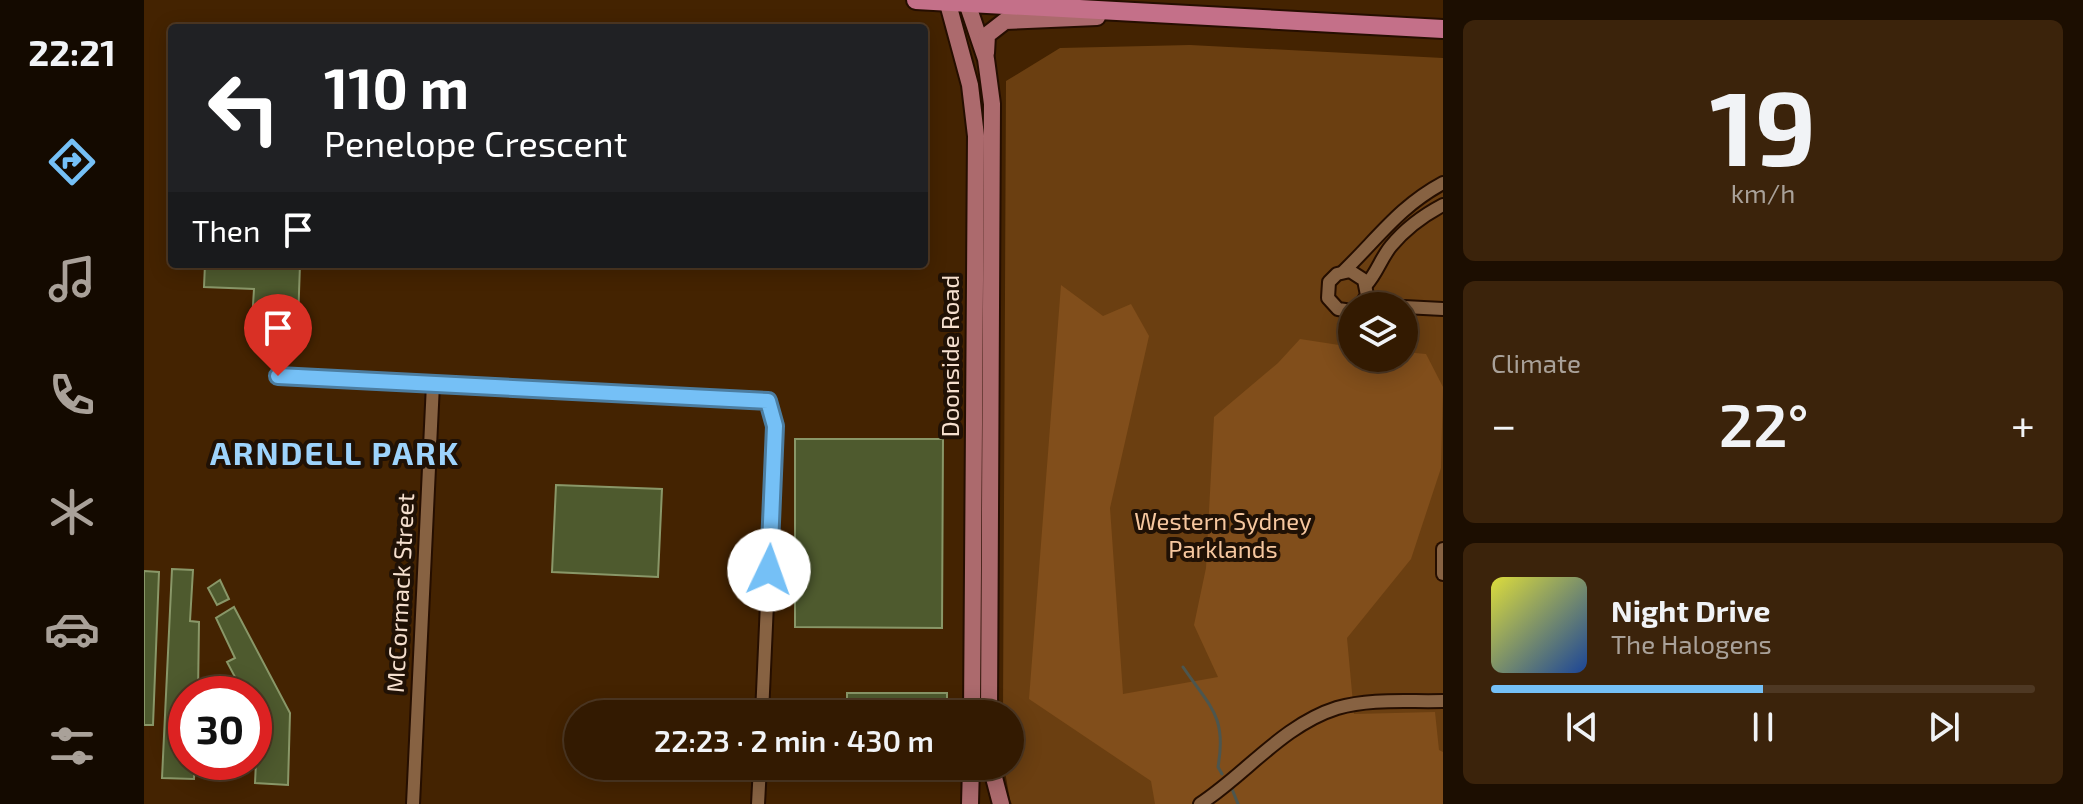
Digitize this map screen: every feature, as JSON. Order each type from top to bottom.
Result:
[{"type":"highway","points":[[916,0],[1443,29]]},
{"type":"main road","name":"Doonside Road","points":[[947,1],[970,85],[976,136],[972,700]]},
{"type":"main road","name":"Doonside Road","points":[[967,2],[986,59],[992,104],[989,700]]},
{"type":"main road","points":[[986,59],[987,35],[1005,21],[1154,13]]},
{"type":"main road","points":[[970,804],[971,780]]},
{"type":"main road","points":[[989,804],[990,780]]},
{"type":"main road","points":[[994,780],[1001,804]]},
{"type":"street","points":[[1338,308],[1334,307],[1327,294],[1331,279],[1344,271],[1405,207],[1443,183]]},
{"type":"street","points":[[1366,285],[1391,246],[1414,224],[1443,205]]},
{"type":"street","points":[[1344,271],[1360,276],[1367,292]]},
{"type":"street","points":[[1418,308],[1443,309]]},
{"type":"street","points":[[278,376],[768,401],[775,426],[763,700]]},
{"type":"street","name":"McCormack Street","points":[[413,804],[433,384]]},
{"type":"street","points":[[1443,549],[1443,574]]},
{"type":"street","points":[[1200,804],[1211,799],[1279,740],[1321,714],[1375,702],[1443,701]]},
{"type":"street","points":[[758,804],[759,780]]},
{"type":"green space","name":"Western Sydney Parklands","points":[[1190,45],[1443,58],[1443,804],[1012,804],[1006,780],[1024,780],[1024,700],[1003,700],[1006,81],[1060,48]]},
{"type":"green space","points":[[1061,285],[1103,316],[1131,304],[1149,336],[1110,508],[1123,694],[1218,677],[1194,625],[1206,568],[1214,417],[1278,363],[1300,339],[1338,345],[1338,372],[1418,372],[1418,353],[1426,354],[1443,387],[1441,468],[1411,559],[1347,638],[1354,714],[1435,712],[1439,750],[1443,752],[1443,804],[1155,804],[1151,781],[1029,699]]},
{"type":"building","points":[[205,268],[300,268],[298,322],[252,321],[254,289],[204,287]]},
{"type":"building","points":[[795,439],[943,439],[942,628],[795,627]]},
{"type":"building","points":[[556,485],[662,489],[658,577],[552,572]]},
{"type":"building","points":[[172,569],[193,570],[190,621],[199,622],[198,676],[168,676],[168,778],[162,778]]},
{"type":"building","points":[[144,571],[159,572],[153,725],[144,725]]},
{"type":"building","points":[[220,580],[229,599],[217,605],[208,588]]},
{"type":"building","points":[[234,607],[270,676],[234,676],[227,662],[235,658],[216,618]]},
{"type":"building","points":[[272,679],[290,713],[288,785],[255,783],[255,780],[272,780]]},
{"type":"building","points":[[847,693],[947,693],[947,700],[847,700]]},
{"type":"building","points":[[847,780],[947,780],[947,781]]},
{"type":"waterway","points":[[1183,667],[1218,723],[1218,767],[1222,774]]},
{"type":"waterway","points":[[1232,789],[1238,804]]},
{"type":"district","name":"ARNDELL PARK","points":[[335,454]]},
{"type":"route","points":[[278,376],[768,401],[775,426],[769,570]]}]
